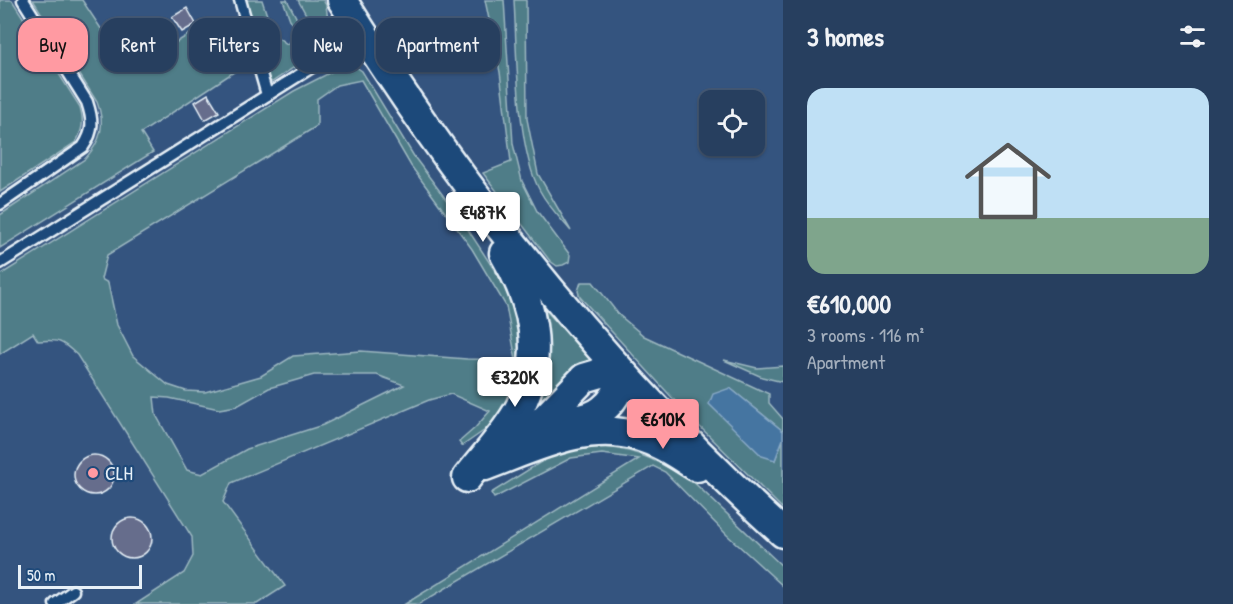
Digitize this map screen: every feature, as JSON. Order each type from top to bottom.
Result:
[{"type":"street","points":[[342,0],[353,18]]},
{"type":"street","points":[[364,35],[454,165],[551,290],[658,412],[737,491],[783,533]]},
{"type":"street","points":[[454,165],[519,278],[534,326],[535,354],[531,377],[519,408],[476,472]]},
{"type":"street","points":[[476,472],[563,416],[596,415],[608,407],[619,391],[624,375]]},
{"type":"street","points":[[531,377],[532,391],[538,403],[563,416]]},
{"type":"street","points":[[476,472],[567,437],[591,432],[614,432],[640,437],[669,450],[737,491]]},
{"type":"lane","points":[[0,204],[83,147],[91,134],[93,119],[87,102],[23,0]]},
{"type":"lane","points":[[240,0],[267,95]]},
{"type":"lane","points":[[0,263],[304,72]]},
{"type":"lane","points":[[55,604],[72,591]]},
{"type":"green space","points":[[0,0],[12,0],[23,18],[18,18],[18,72],[58,72],[80,107],[82,121],[76,142],[0,192]]},
{"type":"green space","points":[[33,0],[82,0],[100,27],[100,72],[177,72],[177,42],[189,35],[189,72],[234,72],[141,133],[153,152],[0,248],[0,215],[85,159],[95,146],[100,132],[100,110],[78,72],[88,72],[88,18],[44,18]]},
{"type":"green space","points":[[246,0],[262,0],[268,18],[251,18]]},
{"type":"green space","points":[[283,0],[287,0],[297,18],[292,18],[292,25]]},
{"type":"green space","points":[[298,0],[323,0],[328,18],[308,18]]},
{"type":"green space","points":[[485,0],[504,0],[513,144],[522,181],[537,211],[570,255],[569,262],[563,265],[557,266],[550,261],[483,173],[511,162],[500,72],[500,18],[489,18]]},
{"type":"green space","points":[[514,0],[526,0],[527,119],[538,174],[571,231],[550,207],[540,191],[526,150],[519,98]]},
{"type":"green space","points":[[280,39],[287,44],[292,40],[292,69],[272,82],[268,79],[266,72],[280,72]]},
{"type":"green space","points":[[331,72],[363,72],[415,158],[463,222],[510,294],[519,321],[521,351],[517,379],[505,407],[485,430],[462,446],[459,442],[490,411],[451,394],[429,400],[231,483],[223,502],[285,586],[257,604],[136,604],[184,573],[193,556],[192,537],[77,355],[60,342],[38,341],[33,333],[0,354],[0,275],[294,91]],"holes":[[[361,80],[411,166],[472,249],[506,306],[516,360],[467,359],[361,351],[293,356],[261,376],[205,392],[186,391],[168,385],[133,356],[117,325],[108,283],[101,279],[107,255],[317,126],[317,99],[337,85]],[[314,375],[377,375],[404,385],[323,425],[247,449],[202,474],[187,470],[156,415],[154,397],[219,409],[237,406],[269,388]]]},
{"type":"green space","points":[[581,282],[593,282],[619,315],[644,336],[769,394],[769,403],[783,419],[783,431],[730,388],[775,460],[783,439],[783,509],[688,415],[580,297],[578,291]]},
{"type":"green space","points":[[531,294],[596,366],[549,406],[536,386]]},
{"type":"green space","points":[[724,360],[757,368],[783,366],[783,382],[762,377]]},
{"type":"green space","points":[[591,446],[616,448],[639,454],[683,477],[685,474],[783,567],[783,586],[727,535],[665,472],[653,466],[419,604],[405,604],[639,459],[602,454],[571,458],[494,498],[491,493],[552,455]]},
{"type":"water","points":[[730,388],[783,431],[783,439],[775,460],[762,456],[709,404],[713,394]]},
{"type":"building","points":[[187,8],[193,18],[189,18],[189,28],[182,32],[177,24],[177,18],[172,17]]},
{"type":"building","points":[[208,94],[219,112],[205,120],[195,102]]},
{"type":"building","name":"CLH","points":[[94,455],[102,456],[108,461],[113,467],[113,483],[108,489],[102,494],[94,495],[86,494],[80,489],[75,483],[74,475],[75,467],[80,461],[86,456]]},
{"type":"building","points":[[132,518],[140,519],[146,524],[151,530],[151,546],[146,552],[140,557],[132,558],[124,557],[118,552],[113,546],[112,538],[113,530],[118,524],[124,519]]},
{"type":"place","name":"CLH","points":[[93,473]]}]
